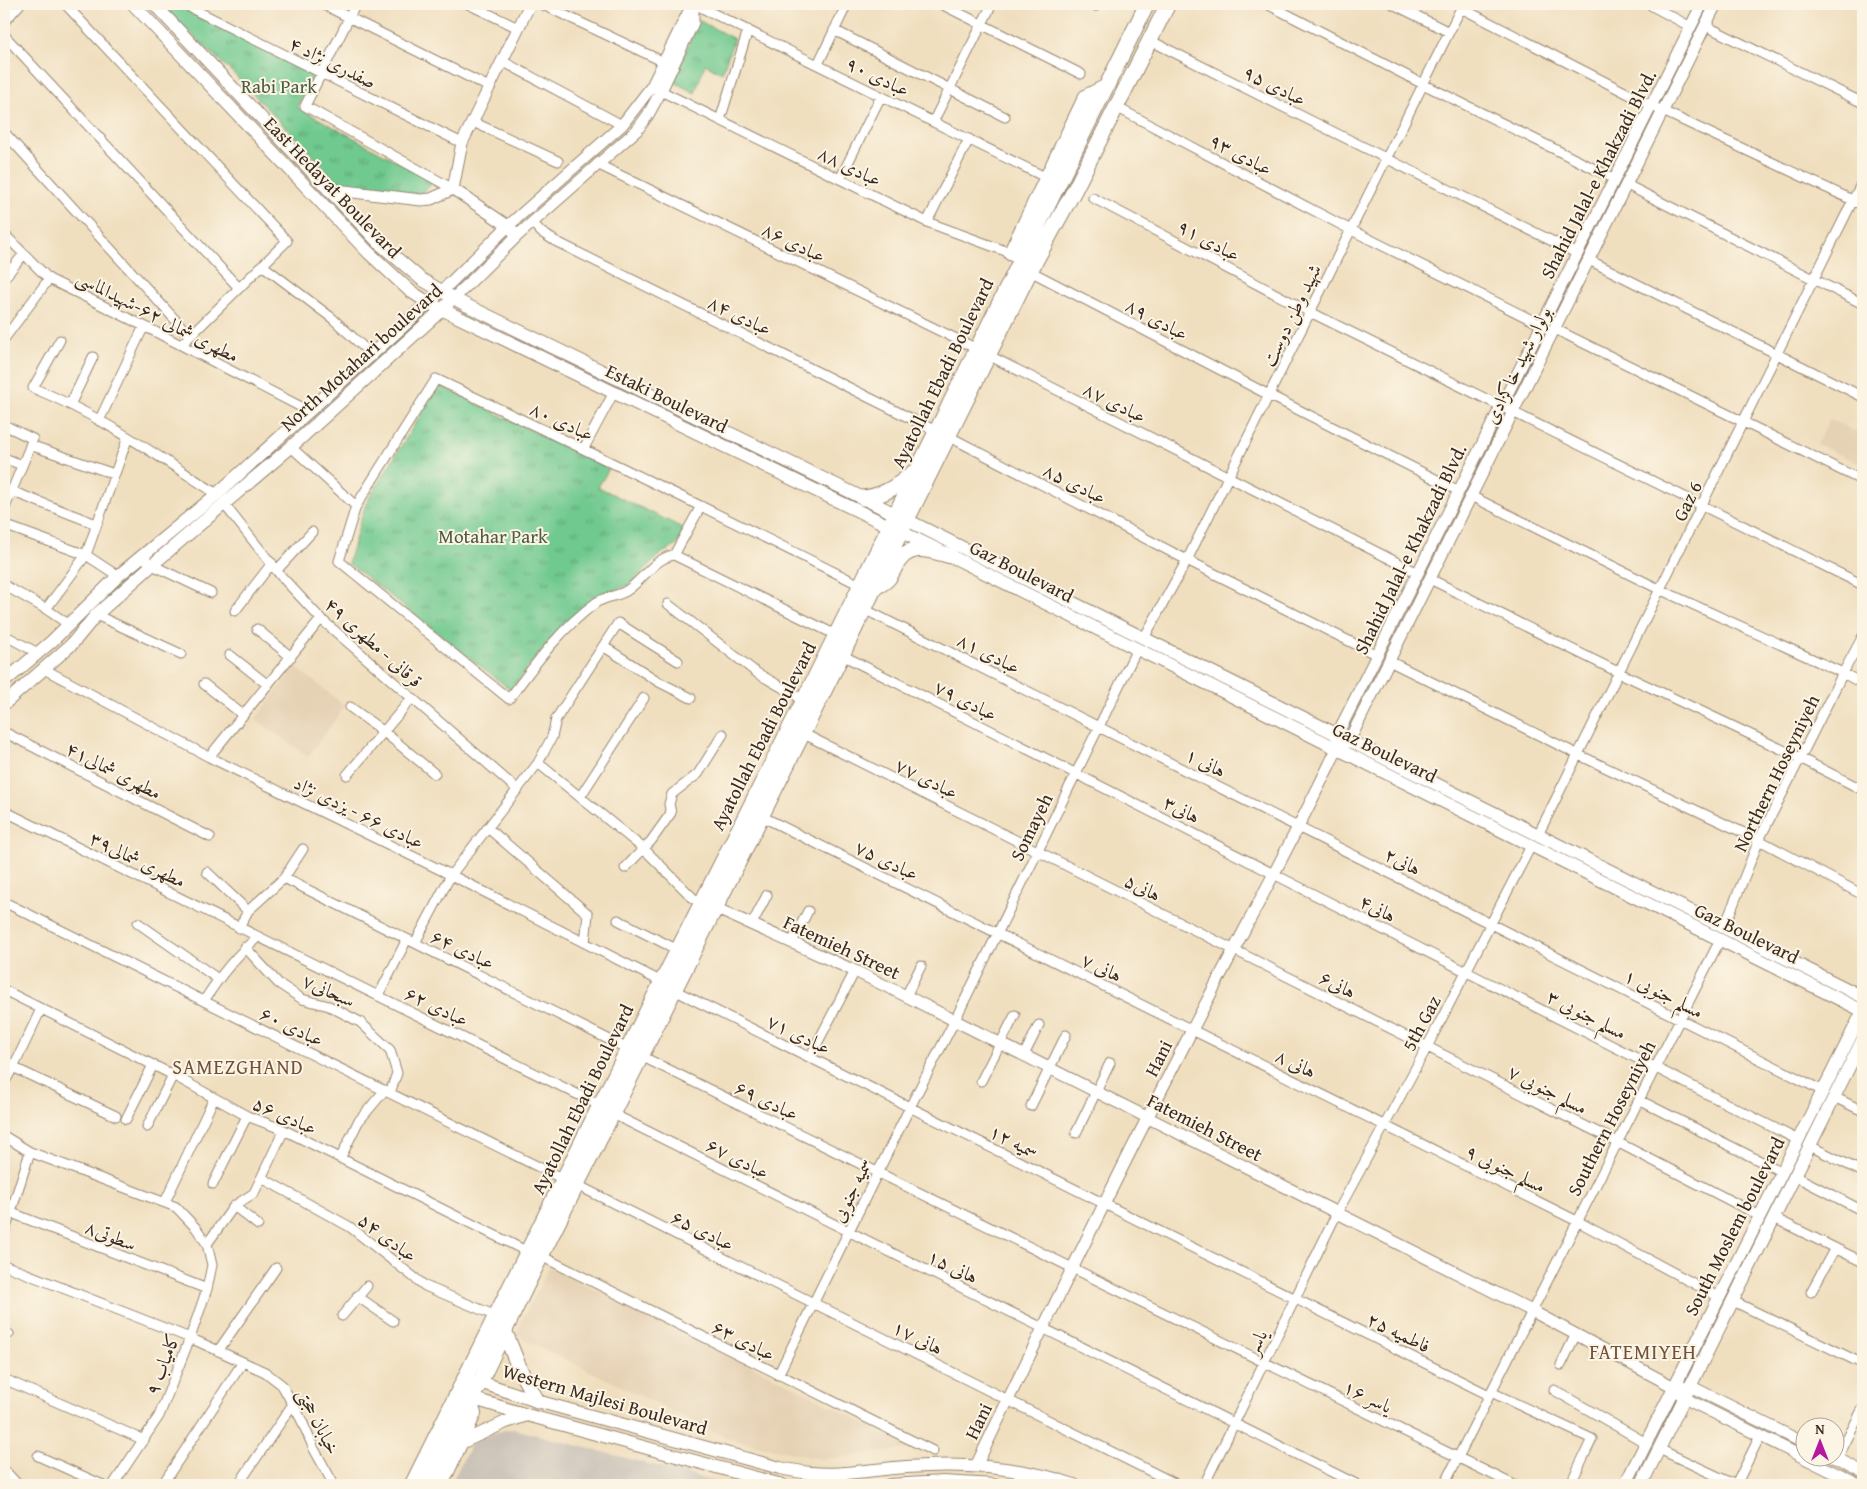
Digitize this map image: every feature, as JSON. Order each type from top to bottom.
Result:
[{"type":"main road","name":"East Hedayat Boulevard","points":[[133,4],[368,252],[410,291],[429,303]]},
{"type":"main road","name":"East Hedayat Boulevard","points":[[154,4],[379,243],[421,279],[454,298]]},
{"type":"main road","name":"Ayatollah Ebadi Boulevard","points":[[983,352],[1027,244],[1035,229],[1053,180],[1106,86],[1146,4]]},
{"type":"main road","name":"Ayatollah Ebadi Boulevard","points":[[668,986],[678,950],[836,635],[867,588],[983,352],[1075,189],[1168,4]]},
{"type":"main road","points":[[1011,253],[1032,211],[1053,180],[1075,189]]},
{"type":"main road","points":[[1032,211],[1035,229]]},
{"type":"main road","name":"North Motahari boulevard","points":[[221,499],[309,411],[442,291]]},
{"type":"main road","name":"North Motahari boulevard","points":[[4,704],[72,644],[147,560],[221,499],[291,447],[454,298]]},
{"type":"main road","name":"Estaki Boulevard","points":[[454,298],[863,498],[898,523]]},
{"type":"main road","name":"Estaki Boulevard","points":[[429,303],[614,392],[898,523]]},
{"type":"main road","name":"Ayatollah Ebadi Boulevard","points":[[898,523],[918,467],[942,434]]},
{"type":"main road","points":[[863,498],[888,491],[918,467]]},
{"type":"main road","name":"Gaz Boulevard","points":[[898,523],[951,556],[1338,735],[1535,841]]},
{"type":"main road","name":"Gaz Boulevard","points":[[898,523],[1141,644],[1337,749],[1535,841],[1722,934],[1863,1011]]},
{"type":"main road","points":[[867,588],[876,587],[889,578],[898,560],[903,554],[910,551],[922,549],[951,556]]},
{"type":"main road","name":"North Motahari boulevard","points":[[4,682],[38,653],[118,576],[147,560]]},
{"type":"main road","name":"Ayatollah Ebadi Boulevard","points":[[412,1485],[496,1316],[534,1254],[571,1182],[668,986],[715,908],[762,816],[864,608],[867,588]]},
{"type":"main road","name":"Gaz Boulevard","points":[[1722,934],[1863,997]]},
{"type":"main road","name":"South Moslem boulevard","points":[[1829,1094],[1863,1011]]},
{"type":"main road","name":"South Moslem boulevard","points":[[1625,1485],[1782,1172],[1804,1143],[1829,1094],[1863,1039]]},
{"type":"main road","name":"South Moslem boulevard","points":[[1641,1485],[1795,1176],[1804,1143]]},
{"type":"main road","points":[[1760,1216],[1774,1218]]},
{"type":"main road","name":"Ayatollah Ebadi Boulevard","points":[[428,1485],[504,1330],[534,1254]]},
{"type":"main road","points":[[504,1330],[520,1370],[537,1401]]},
{"type":"main road","name":"Western Majlesi Boulevard","points":[[462,1384],[480,1382],[537,1401],[780,1468],[810,1473],[907,1467],[976,1466],[1024,1472],[1057,1479],[1074,1485]]},
{"type":"main road","points":[[442,1485],[475,1414],[471,1398],[462,1384]]},
{"type":"main road","name":"Western Majlesi Boulevard","points":[[471,1398],[527,1416],[782,1485]]},
{"type":"main road","points":[[463,1442],[506,1422],[527,1416]]},
{"type":"main road","points":[[4,1474],[14,1485]]},
{"type":"main road","points":[[889,1485],[943,1482],[994,1485]]},
{"type":"street","points":[[6,17],[20,4]]},
{"type":"street","points":[[64,4],[286,241],[181,344]]},
{"type":"street","points":[[322,4],[489,86]]},
{"type":"street","points":[[356,4],[305,106],[453,189],[508,226],[517,236]]},
{"type":"street","points":[[468,4],[518,28]]},
{"type":"street","points":[[453,189],[462,143],[530,4]]},
{"type":"street","points":[[541,4],[664,62]]},
{"type":"street","name":"North Motahari boulevard","points":[[454,298],[532,222],[637,130],[648,116],[664,62],[694,4]]},
{"type":"street","name":"North Motahari boulevard","points":[[442,291],[508,226],[622,125],[656,89],[693,22],[694,4]]},
{"type":"street","name":"عبادی ۹۰","points":[[694,4],[1053,180]]},
{"type":"street","points":[[818,64],[846,4]]},
{"type":"street","points":[[941,4],[1081,74]]},
{"type":"street","points":[[934,122],[992,4]]},
{"type":"street","points":[[1267,4],[1615,179]]},
{"type":"street","points":[[1393,4],[1449,32]]},
{"type":"street","name":"Shahid Jalal-e Khakzadi Blvd.","points":[[1338,735],[1702,4]]},
{"type":"street","name":"بولوار شهید خاکزادی","points":[[1349,741],[1716,4]]},
{"type":"street","name":"صفدری نژاد ۴","points":[[192,6],[321,74],[462,143]]},
{"type":"street","points":[[1462,6],[1652,106],[1863,205]]},
{"type":"street","name":"شهید وطن دوست","points":[[1141,644],[1187,560],[1462,6]]},
{"type":"street","points":[[1652,6],[1691,27]]},
{"type":"street","points":[[1706,26],[1863,103]]},
{"type":"street","points":[[720,120],[748,30]]},
{"type":"street","points":[[834,30],[1005,117]]},
{"type":"street","points":[[4,35],[239,288]]},
{"type":"street","name":"عبادی ۹۵","points":[[1150,40],[1578,254]]},
{"type":"street","points":[[502,61],[622,125]]},
{"type":"street","name":"عبادی ۸۸","points":[[656,89],[927,222],[1011,253]]},
{"type":"street","points":[[840,179],[881,96]]},
{"type":"street","name":"عبادی ۹۳","points":[[1116,107],[1351,230],[1542,325]]},
{"type":"street","points":[[473,122],[558,161]]},
{"type":"street","points":[[4,132],[190,336]]},
{"type":"street","points":[[927,222],[968,139]]},
{"type":"street","name":"عبادی ۸۶","points":[[597,164],[983,352]]},
{"type":"street","name":"Gaz 6","points":[[1535,841],[1863,180]]},
{"type":"street","points":[[1627,185],[1863,304]]},
{"type":"street","points":[[328,189],[421,200],[431,199],[453,189]]},
{"type":"street","name":"عبادی ۹۱","points":[[1093,198],[1310,312],[1863,585]]},
{"type":"street","name":"عبادی ۸۴","points":[[532,222],[541,232],[555,241],[942,434]]},
{"type":"street","name":"مطهری شمالی ۶۲-شهیدالماسی","points":[[4,234],[49,279],[181,344],[309,411]]},
{"type":"street","points":[[1011,253],[1016,252],[1027,244]]},
{"type":"street","points":[[4,278],[24,254]]},
{"type":"street","points":[[1589,260],[1863,397]]},
{"type":"street","points":[[262,265],[332,318],[372,354]]},
{"type":"street","name":"عبادی ۸۹","points":[[1030,271],[1459,491]]},
{"type":"street","points":[[4,339],[49,279]]},
{"type":"street","points":[[99,421],[144,326]]},
{"type":"street","points":[[1555,329],[1863,481]]},
{"type":"street","name":"قرقانی - مطهری ۴۹","points":[[60,340],[32,388],[70,405],[128,436],[221,499],[275,567],[321,619],[518,790]]},
{"type":"street","name":"عبادی ۸۷","points":[[983,352],[1418,573]]},
{"type":"street","points":[[70,405],[93,357]]},
{"type":"street","name":"عبادی ۸۰","points":[[674,555],[664,556],[628,591],[599,601],[567,627],[548,647],[509,699],[339,561],[356,506],[436,379],[584,448],[867,588]]},
{"type":"street","points":[[584,448],[614,392]]},
{"type":"street","points":[[4,425],[31,442],[114,474]]},
{"type":"street","name":"عبادی ۸۵","points":[[942,434],[1187,560],[1378,655]]},
{"type":"street","points":[[46,609],[86,555],[128,436]]},
{"type":"street","points":[[4,510],[31,442]]},
{"type":"street","points":[[291,447],[356,506]]},
{"type":"street","points":[[4,458],[22,466]]},
{"type":"street","points":[[11,491],[96,524]]},
{"type":"street","points":[[1471,496],[1661,590],[1843,672],[1863,684]]},
{"type":"street","points":[[701,506],[674,555],[836,635]]},
{"type":"street","points":[[4,525],[86,555],[118,576]]},
{"type":"street","points":[[235,611],[275,567],[312,532]]},
{"type":"street","points":[[147,560],[211,593]]},
{"type":"street","points":[[1430,579],[1863,790]]},
{"type":"street","points":[[4,585],[68,624]]},
{"type":"street","points":[[668,604],[757,673],[804,700]]},
{"type":"street","name":"عبادی ۸۱","points":[[864,608],[1098,726]]},
{"type":"street","points":[[96,615],[181,654]]},
{"type":"street","points":[[209,758],[321,619]]},
{"type":"street","points":[[379,995],[451,875],[538,763],[552,737],[556,718],[618,623],[678,661]]},
{"type":"street","points":[[257,629],[291,657]]},
{"type":"street","points":[[4,635],[38,653]]},
{"type":"street","name":"Northern Hoseyniyeh","points":[[1722,934],[1759,840],[1863,636]]},
{"type":"street","name":"Somayeh","points":[[955,1020],[1098,726],[1141,644]]},
{"type":"street","points":[[603,646],[659,682],[691,698]]},
{"type":"street","points":[[230,654],[268,685]]},
{"type":"street","name":"عبادی ۷۹","points":[[842,655],[1075,774]]},
{"type":"street","points":[[1389,661],[1579,755],[1759,840],[1863,895]]},
{"type":"street","name":"عبادی ۶۶ - یزدی نژاد","points":[[44,669],[209,758],[451,875],[668,986]]},
{"type":"street","points":[[204,684],[243,715]]},
{"type":"street","points":[[347,775],[412,698]]},
{"type":"street","points":[[580,798],[644,698]]},
{"type":"street","points":[[350,707],[436,774]]},
{"type":"street","name":"هانی ۱","points":[[1098,726],[1299,827]]},
{"type":"street","name":"مطهری شمالی۴۱","points":[[4,732],[210,837]]},
{"type":"street","points":[[625,868],[644,849],[671,812],[669,804],[672,794],[698,774],[722,734]]},
{"type":"street","name":"عبادی ۷۷","points":[[802,734],[1037,852]]},
{"type":"street","points":[[1337,749],[1338,735]]},
{"type":"street","points":[[1337,749],[1349,741]]},
{"type":"street","name":"Hani","points":[[976,1466],[1104,1204],[1192,1030],[1299,827],[1337,749]]},
{"type":"street","points":[[538,763],[644,849],[694,899]]},
{"type":"street","name":"هانی۳","points":[[1075,774],[1274,874]]},
{"type":"street","name":"مطهری شمالی۳۹","points":[[5,814],[258,937]]},
{"type":"street","name":"عبادی ۷۵","points":[[762,816],[997,933]]},
{"type":"street","name":"هانی۲","points":[[1299,827],[1491,924]]},
{"type":"street","points":[[488,828],[588,914],[585,943]]},
{"type":"street","name":"5th Gaz","points":[[1336,1213],[1427,1047],[1535,841]]},
{"type":"street","points":[[239,928],[248,911],[284,878],[304,849]]},
{"type":"street","name":"هانی۵","points":[[1037,852],[1234,950]]},
{"type":"street","points":[[207,872],[248,911]]},
{"type":"street","name":"هانی۴","points":[[1274,874],[1467,971]]},
{"type":"street","name":"عبادی ۶۴","points":[[284,878],[634,1053]]},
{"type":"street","points":[[752,924],[767,895]]},
{"type":"street","name":"عبادی ۶۰","points":[[4,902],[571,1182]]},
{"type":"street","name":"Fatemieh Street","points":[[715,908],[855,971],[955,1020],[1532,1311],[1674,1387]]},
{"type":"street","points":[[792,942],[808,911]]},
{"type":"street","points":[[618,920],[678,950]]},
{"type":"street","points":[[138,923],[218,979]]},
{"type":"street","name":"۱ مسلم جنوبی","points":[[1491,924],[1863,1111]]},
{"type":"street","name":"هانی ۷","points":[[997,933],[1192,1030]]},
{"type":"street","name":"Southern Hoseyniyeh","points":[[1444,1485],[1722,934]]},
{"type":"street","points":[[204,1001],[218,979],[245,948],[258,937]]},
{"type":"street","name":"عبادی ۶۲","points":[[258,937],[379,995],[607,1110]]},
{"type":"street","name":"سبحانی۷","points":[[245,948],[278,983],[302,999],[329,1006],[360,1022],[390,1050],[397,1072],[388,1091]]},
{"type":"street","name":"هانی۶","points":[[1234,950],[1427,1047]]},
{"type":"street","points":[[906,996],[921,966]]},
{"type":"street","points":[[810,1057],[855,971]]},
{"type":"street","name":"مسلم جنوبی ۳","points":[[1467,971],[1863,1172]]},
{"type":"street","name":"عبادی ۷۱","points":[[668,986],[910,1107]]},
{"type":"street","name":"عبادی ۵۶","points":[[4,990],[173,1075],[247,1116],[284,1130],[534,1254]]},
{"type":"street","points":[[4,1083],[41,1008]]},
{"type":"street","points":[[981,1081],[1015,1015]]},
{"type":"street","name":"سمیه جنوبی","points":[[778,1375],[955,1020]]},
{"type":"street","points":[[1024,1055],[1039,1025]]},
{"type":"street","name":"هانی ۸","points":[[1192,1030],[1384,1126]]},
{"type":"street","points":[[1031,1106],[1066,1035]]},
{"type":"street","name":"مسلم جنوبی ۷","points":[[1427,1047],[1760,1216]]},
{"type":"street","name":"عبادی ۶۹","points":[[634,1053],[1072,1268]]},
{"type":"street","points":[[4,1063],[116,1116]]},
{"type":"street","points":[[1076,1134],[1110,1063]]},
{"type":"street","points":[[126,1119],[153,1065]]},
{"type":"street","points":[[146,1127],[173,1075]]},
{"type":"street","points":[[340,1159],[358,1122],[388,1091]]},
{"type":"street","points":[[165,1202],[214,1098]]},
{"type":"street","points":[[1638,1100],[1782,1172]]},
{"type":"street","name":"سمیه ۱۲","points":[[910,1107],[1295,1299]]},
{"type":"street","name":"عبادی ۶۷","points":[[607,1110],[849,1232]]},
{"type":"street","points":[[213,1184],[247,1116]]},
{"type":"street","name":"مسلم جنوبی ۹","points":[[1384,1126],[1577,1221],[1719,1297]]},
{"type":"street","points":[[4,1136],[30,1152],[176,1207],[196,1228],[207,1244],[234,1206],[254,1193],[284,1130]]},
{"type":"street","points":[[4,1234],[7,1212],[30,1152]]},
{"type":"street","points":[[1795,1176],[1863,1211]]},
{"type":"street","name":"عبادی ۵۴","points":[[262,1178],[350,1227],[425,1286],[496,1316]]},
{"type":"street","name":"عبادی ۶۵","points":[[571,1182],[814,1304]]},
{"type":"street","points":[[234,1206],[258,1225]]},
{"type":"street","name":"سطوتی۸","points":[[7,1212],[207,1289]]},
{"type":"street","name":"یاسر","points":[[1204,1485],[1336,1213]]},
{"type":"street","points":[[1774,1218],[1863,1262]]},
{"type":"street","name":"هانی ۱۵","points":[[849,1232],[1358,1485]]},
{"type":"street","name":"کامیاب ۹","points":[[112,1485],[159,1416],[190,1338],[207,1289],[212,1266],[207,1244]]},
{"type":"street","points":[[1811,1292],[1835,1248]]},
{"type":"street","name":"عبادی ۶۳","points":[[534,1254],[933,1451]]},
{"type":"street","name":"خیابان حجتی","points":[[4,1265],[190,1338],[265,1372],[282,1385],[334,1485]]},
{"type":"street","points":[[218,1351],[276,1268]]},
{"type":"street","name":"یاسر ۱۶","points":[[1072,1268],[1514,1485]]},
{"type":"street","points":[[342,1316],[367,1286]]},
{"type":"street","points":[[357,1296],[393,1321]]},
{"type":"street","name":"فاطمیه ۲۵","points":[[1295,1299],[1490,1394],[1592,1439],[1570,1485]]},
{"type":"street","points":[[1733,1301],[1863,1364]]},
{"type":"street","name":"هانی ۱۷","points":[[814,1304],[1178,1485]]},
{"type":"street","points":[[1561,1365],[1576,1334]]},
{"type":"street","points":[[162,1485],[243,1362]]},
{"type":"street","points":[[4,1378],[144,1440]]},
{"type":"street","points":[[1674,1387],[1690,1386],[1794,1438]]},
{"type":"street","points":[[1674,1387],[1684,1398],[1859,1485]]},
{"type":"street","points":[[1554,1390],[1646,1443]]},
{"type":"street","points":[[238,1485],[293,1404]]},
{"type":"street","points":[[1844,1441],[1863,1408]]},
{"type":"street","points":[[1658,1449],[1736,1485],[1760,1436]]},
{"type":"street","points":[[38,1456],[103,1485]]},
{"type":"street","points":[[1844,1463],[1863,1472]]},
{"type":"shaded area","points":[[1829,419],[1863,435],[1863,466],[1817,444]]},
{"type":"shaded area","points":[[295,666],[345,706],[308,757],[256,719]]},
{"type":"shaded area","points":[[549,1267],[795,1387],[913,1448],[819,1459],[730,1439],[515,1335]]},
{"type":"shaded area","points":[[514,1429],[726,1485],[450,1485],[470,1446],[477,1440],[500,1431]]},
{"type":"green space","name":"Rabi Park","points":[[159,4],[183,4],[182,7],[313,76],[297,107],[435,182],[417,196],[339,183],[236,76]]},
{"type":"green space","points":[[698,20],[734,39],[722,73],[705,64],[695,93],[674,82]]},
{"type":"green space","name":"Motahar Park","points":[[439,385],[609,469],[598,487],[685,529],[676,546],[662,553],[629,585],[600,595],[565,622],[511,690],[348,563],[366,503]]},
{"type":"district","name":"SAMEZGHAND","points":[[238,1067]]},
{"type":"district","name":"FATEMIYEH","points":[[1643,1352]]}]
